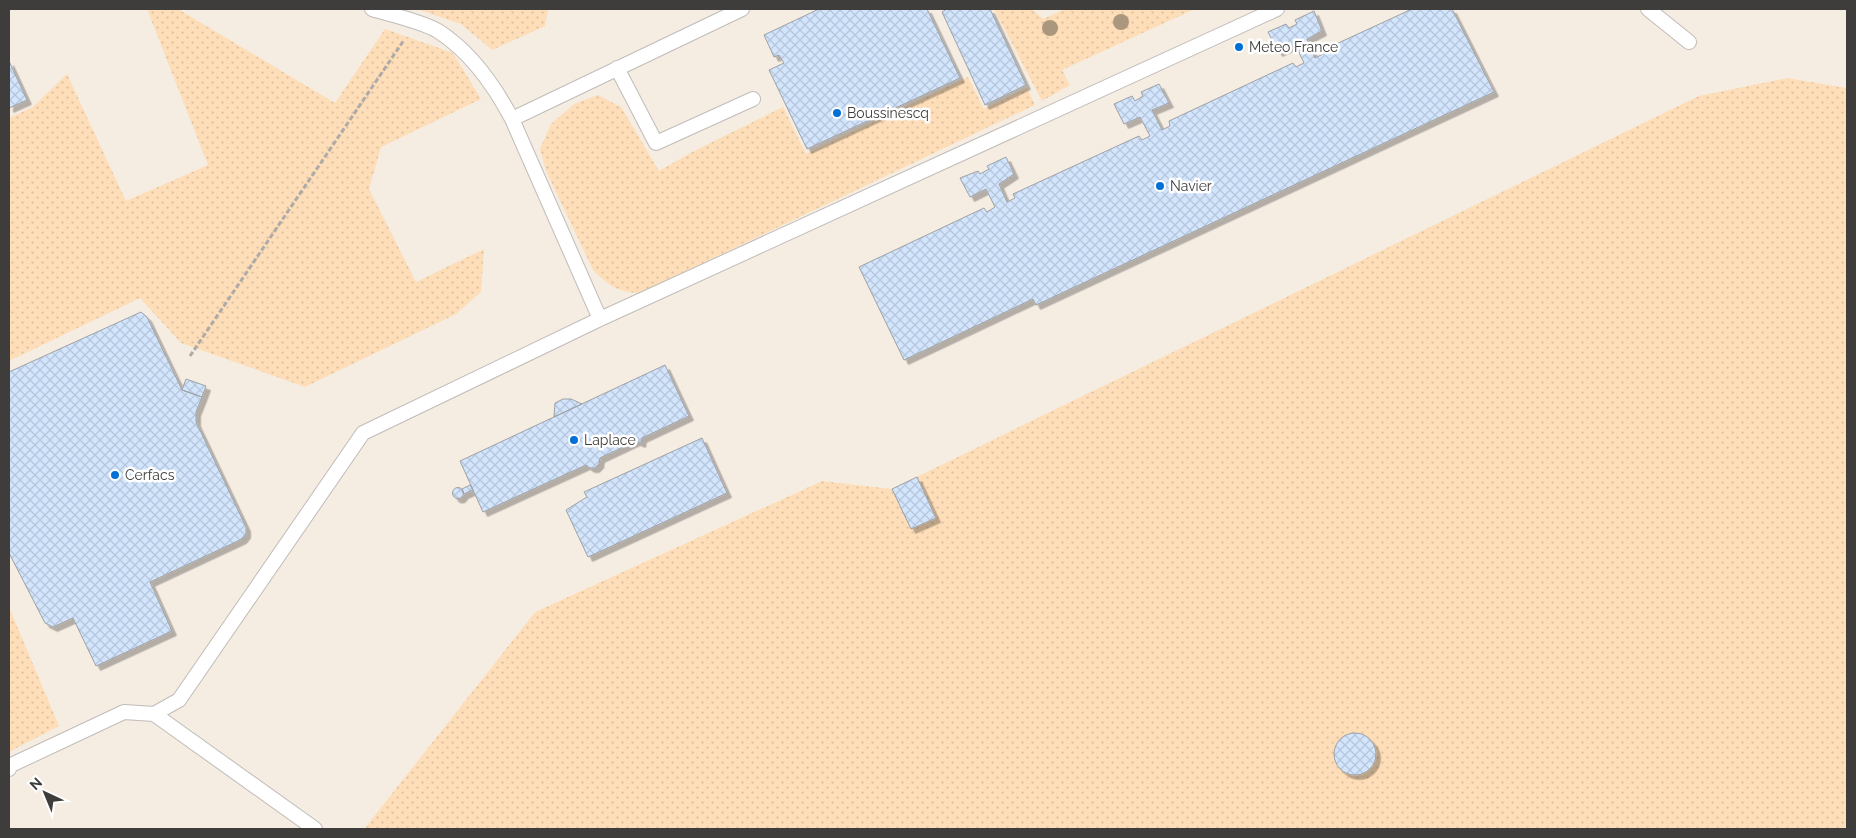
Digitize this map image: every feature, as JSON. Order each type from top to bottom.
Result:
[{"type":"lane","points":[[372,9],[437,30],[472,58],[503,102],[512,119],[600,319]]},
{"type":"lane","points":[[512,119],[742,9]]},
{"type":"lane","points":[[154,714],[179,700],[363,433],[600,319],[1277,9]]},
{"type":"lane","points":[[1648,9],[1689,42]]},
{"type":"lane","points":[[618,68],[656,143],[753,99]]},
{"type":"lane","points":[[9,769],[10,766],[124,712],[154,714],[315,829]]},
{"type":"path","points":[[190,356],[415,23]]},
{"type":"shaded area","points":[[9,9],[1847,9],[1847,88],[1788,78],[892,489],[822,481],[535,612],[364,829],[9,829]]},
{"type":"shaded area","points":[[147,9],[178,9],[335,103],[385,29],[453,53],[481,99],[381,147],[369,189],[416,282],[484,249],[481,292],[456,314],[305,387],[181,343],[140,298],[9,361],[9,118],[33,107],[67,74],[126,201],[208,165]]},
{"type":"shaded area","points":[[417,9],[548,9],[545,26],[492,50],[461,24]]},
{"type":"shaded area","points":[[994,9],[1032,9],[1043,19],[1065,9],[1195,9],[1062,70],[1070,85],[1042,101]]},
{"type":"shaded area","points":[[968,77],[984,109],[1027,88],[1035,105],[640,293],[620,290],[593,270],[546,171],[540,149],[551,124],[574,104],[598,95],[621,107],[659,171],[692,152],[783,107],[806,154]]},
{"type":"shaded area","points":[[1788,78],[1847,88],[1847,829],[364,829],[535,612],[822,481],[892,489],[1699,96]]},
{"type":"shaded area","points":[[9,607],[59,726],[9,752]]},
{"type":"building","name":"Boussinescq","points":[[819,9],[927,9],[960,78],[807,149],[769,70],[784,63],[779,55],[774,57],[764,35]]},
{"type":"building","points":[[947,9],[990,9],[1026,85],[985,105],[942,12]]},
{"type":"building","name":"Navier","points":[[1412,9],[1452,9],[1494,92],[1036,305],[1033,299],[904,360],[859,267],[984,208],[987,212],[995,207],[986,189],[970,197],[960,178],[978,171],[980,174],[989,169],[987,166],[1006,157],[1014,174],[999,184],[1007,202],[1015,198],[1013,194],[1139,136],[1142,140],[1150,136],[1140,117],[1124,124],[1114,104],[1132,96],[1135,101],[1143,96],[1141,92],[1159,84],[1169,103],[1152,110],[1162,130],[1170,126],[1169,121],[1293,63],[1296,67],[1304,63],[1295,44],[1278,52],[1268,32],[1286,24],[1289,28],[1297,24],[1295,20],[1314,11],[1322,31],[1307,39],[1315,58],[1323,54],[1321,51]]},
{"type":"building","points":[[9,61],[27,100],[9,108]]},
{"type":"building","name":"Cerfacs","points":[[141,312],[147,317],[182,390],[202,397],[196,412],[196,422],[246,527],[246,534],[242,539],[150,582],[172,631],[96,666],[73,618],[53,627],[45,623],[9,553],[9,372]]},
{"type":"building","name":"Laplace","points":[[665,365],[689,416],[642,438],[641,443],[636,441],[600,458],[599,464],[595,468],[590,468],[586,465],[483,512],[460,461]]},
{"type":"building","points":[[186,379],[206,386],[202,397],[182,390]]},
{"type":"building","points":[[563,399],[571,399],[582,404],[554,417],[555,403]]},
{"type":"building","points":[[702,438],[727,493],[588,557],[566,510],[587,497],[584,492]]},
{"type":"building","points":[[917,477],[936,518],[911,529],[892,489]]},
{"type":"building","points":[[470,485],[473,490],[464,494],[462,489]]},
{"type":"building","points":[[456,488],[460,488],[463,493],[462,497],[456,498],[453,495],[453,491]]},
{"type":"building","points":[[1355,733],[1370,739],[1376,754],[1370,769],[1355,775],[1340,769],[1334,754],[1340,739]]},
{"type":"place","name":"Meteo France","points":[[1239,47]]},
{"type":"place","name":"Boussinescq","points":[[837,113]]},
{"type":"place","name":"Navier","points":[[1160,186]]},
{"type":"place","name":"Laplace","points":[[574,440]]},
{"type":"place","name":"Cerfacs","points":[[115,475]]}]
